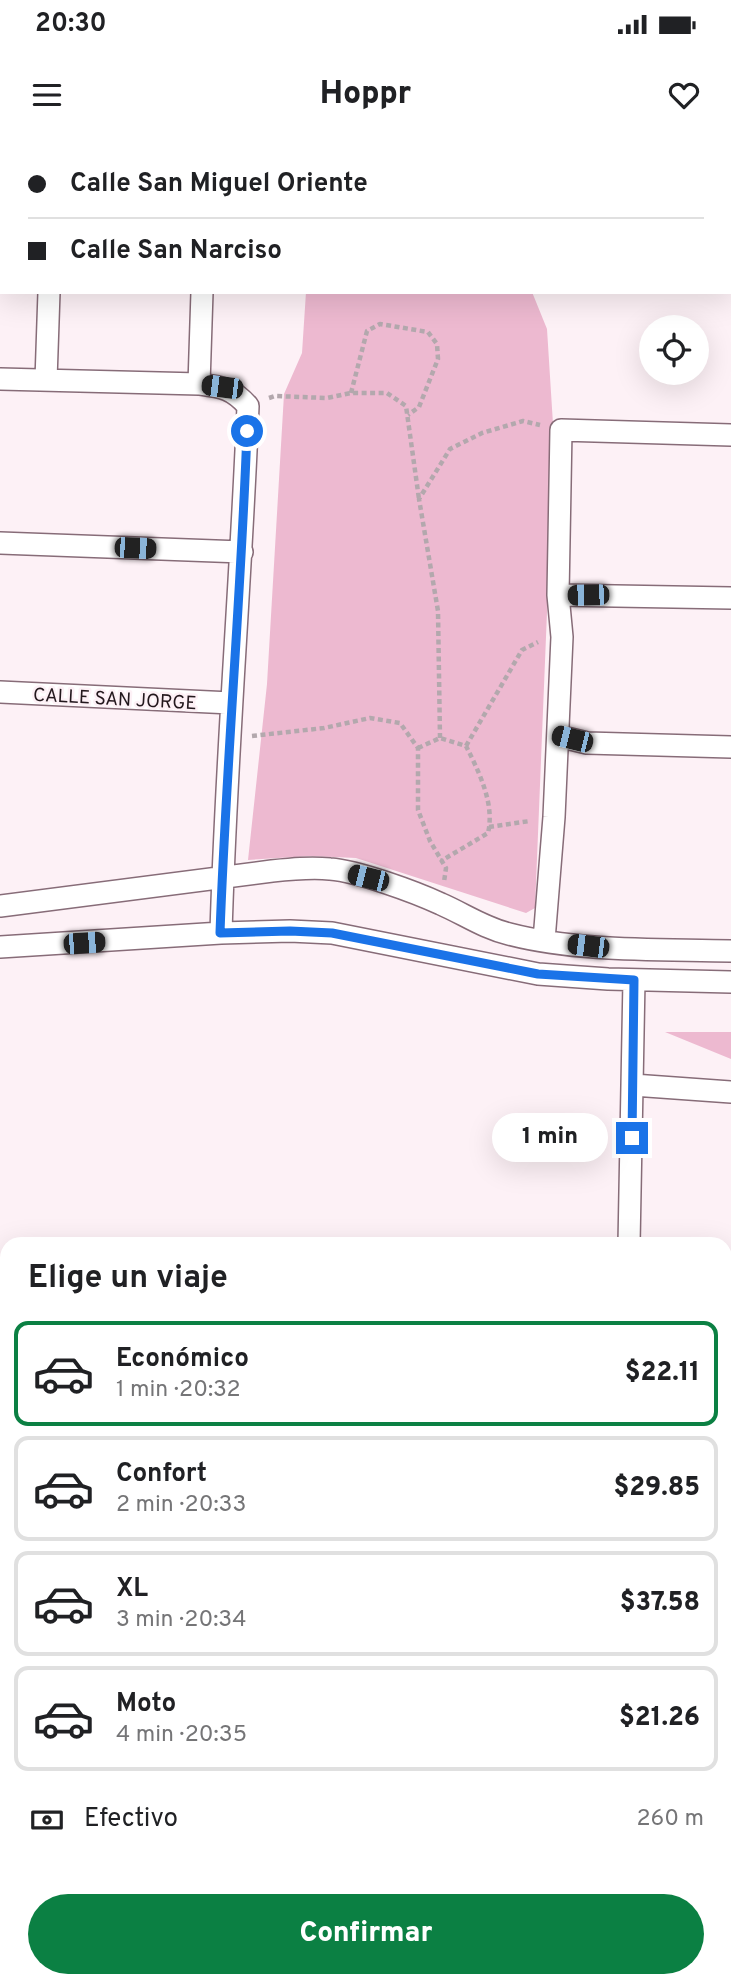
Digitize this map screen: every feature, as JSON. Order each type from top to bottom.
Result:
[{"type":"street","points":[[46,380],[49,294]]},
{"type":"street","points":[[199,384],[202,294]]},
{"type":"street","points":[[0,379],[199,384],[222,387],[242,400],[242,552],[229,737],[220,933]]},
{"type":"street","points":[[544,940],[554,817],[562,637],[558,596],[561,430],[731,435]]},
{"type":"street","points":[[0,543],[242,552]]},
{"type":"street","points":[[558,596],[731,598]]},
{"type":"street","name":"CALLE SAN JORGE","points":[[0,692],[231,703]]},
{"type":"street","points":[[558,736],[587,743],[731,747]]},
{"type":"street","points":[[0,906],[222,877],[303,868],[333,869],[368,878],[441,904],[478,924],[510,934],[615,948],[731,951]]},
{"type":"street","points":[[0,947],[220,933],[332,933],[538,974],[731,982]]},
{"type":"street","points":[[608,979],[615,948]]},
{"type":"street","points":[[629,1237],[634,980]]},
{"type":"street","points":[[633,1085],[731,1092]]},
{"type":"path","points":[[351,393],[367,331],[380,324],[428,332],[437,344],[438,359],[419,407],[408,415]]},
{"type":"path","points":[[242,400],[275,396],[327,398],[351,393],[387,393],[406,406],[438,611],[440,738]]},
{"type":"path","points":[[419,499],[450,449],[482,433],[523,421],[561,430]]},
{"type":"path","points":[[466,746],[522,650],[541,641],[562,637]]},
{"type":"path","points":[[229,737],[324,728],[370,718],[400,723],[418,748],[418,810],[430,841],[446,868],[441,904]]},
{"type":"path","points":[[418,748],[440,738],[466,746],[481,775],[492,820],[488,833],[441,861]]},
{"type":"path","points":[[489,827],[554,817]]},
{"type":"shaded area","points":[[306,294],[533,294],[547,329],[554,440],[535,908],[526,913],[356,858],[310,856],[248,860],[267,684],[284,394],[302,353]]},
{"type":"shaded area","points":[[665,1032],[731,1032],[731,1059]]},
{"type":"route","points":[[247,431],[220,933],[332,933],[538,974],[634,980],[632,1138]]}]
